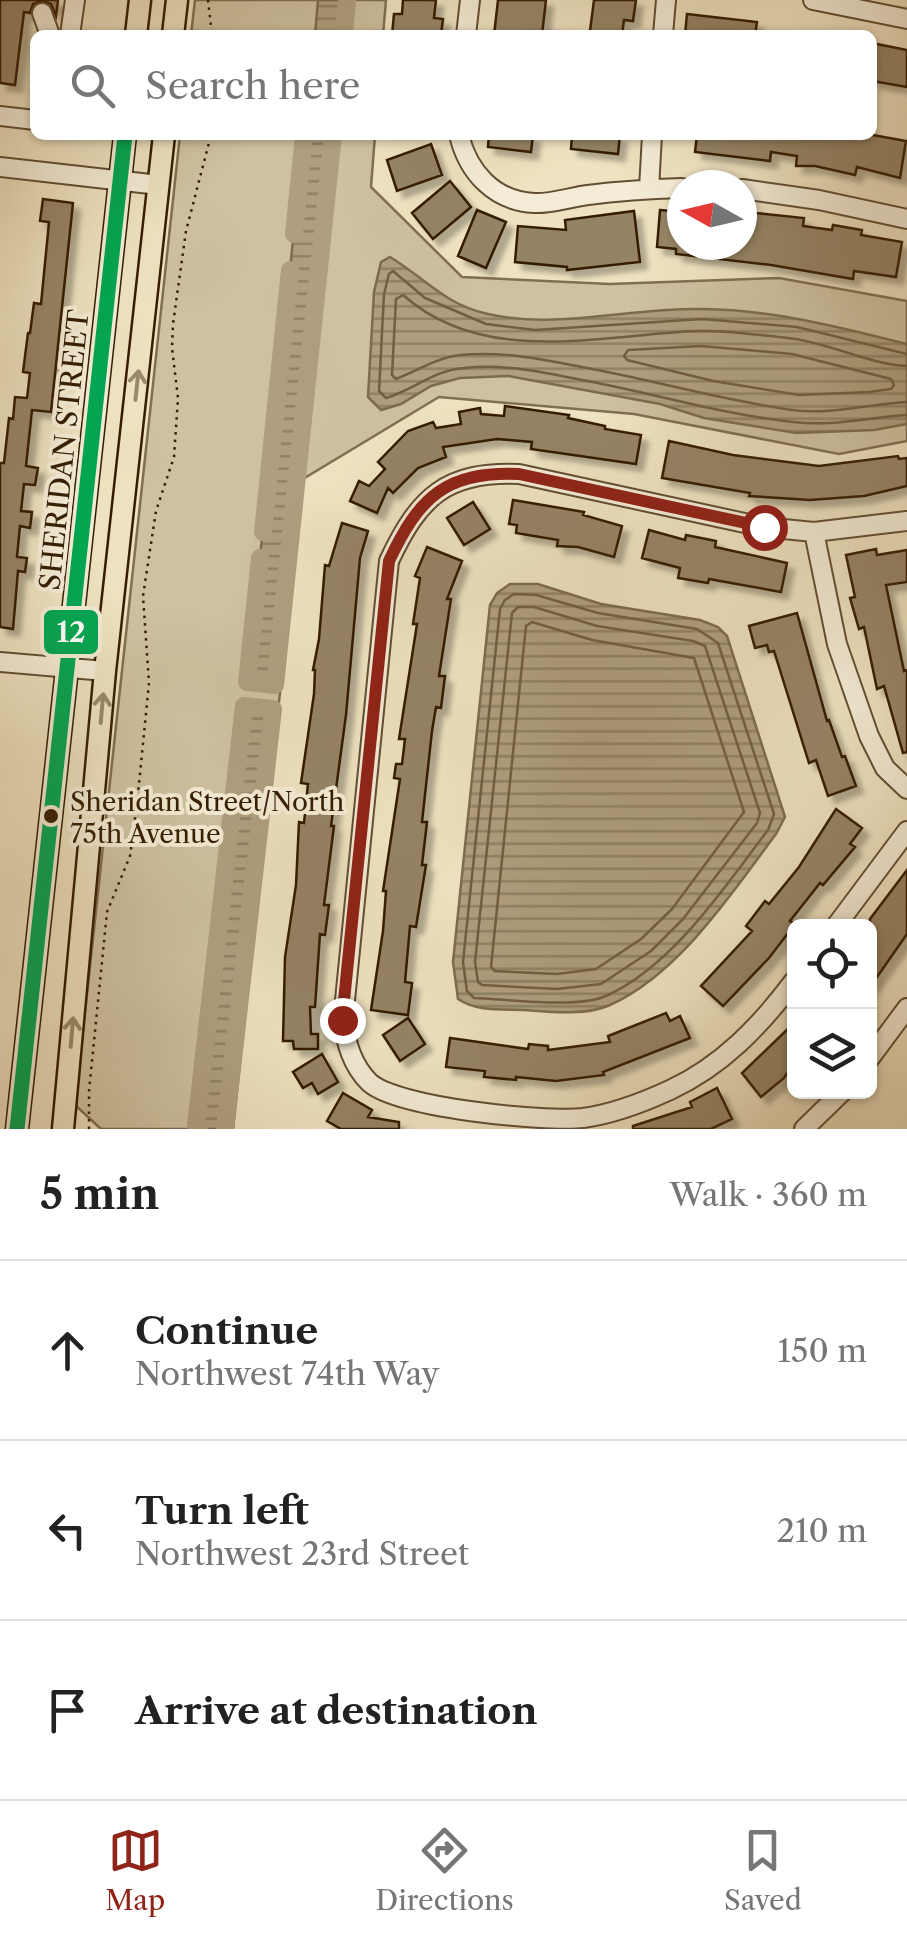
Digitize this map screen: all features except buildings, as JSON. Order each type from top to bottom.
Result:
[{"type":"main road","points":[[137,30],[140,0]]},
{"type":"main road","points":[[173,30],[176,0]]},
{"type":"main road","name":"SHERIDAN STREET","points":[[17,1129],[124,140]]},
{"type":"main road","points":[[63,1129],[105,671],[164,140]]},
{"type":"street","points":[[71,30],[75,0]]},
{"type":"street","points":[[467,30],[470,0]]},
{"type":"street","points":[[663,30],[666,0]]},
{"type":"street","points":[[812,0],[907,19]]},
{"type":"street","points":[[42,13],[48,30]]},
{"type":"street","points":[[0,116],[30,119]]},
{"type":"street","points":[[461,140],[464,153],[480,179],[504,198],[535,203],[667,188]]},
{"type":"street","points":[[649,189],[652,140]]},
{"type":"street","points":[[0,167],[159,185]]},
{"type":"street","points":[[757,191],[907,219]]},
{"type":"street","points":[[787,989],[744,1040],[703,1073],[584,1123],[398,1098],[371,1085],[355,1065],[342,1020],[389,561],[418,510],[460,479],[486,473],[519,474],[764,527],[814,532],[907,520]]},
{"type":"street","points":[[814,532],[838,644],[869,736],[885,768],[907,790]]},
{"type":"street","points":[[0,662],[105,671]]},
{"type":"street","points":[[841,919],[907,831]]},
{"type":"street","points":[[877,1049],[906,1013]]},
{"type":"street","points":[[804,1129],[835,1099]]},
{"type":"path","points":[[208,0],[211,30]]},
{"type":"path","points":[[89,1129],[89,1091],[107,912],[130,856],[149,684],[143,596],[151,536],[174,457],[178,398],[173,324],[186,231],[210,140]]},
{"type":"shaded area","points":[[195,0],[386,0],[383,30],[192,30]]},
{"type":"shaded area","points":[[179,140],[375,140],[371,187],[462,277],[610,284],[779,278],[907,301],[907,441],[839,454],[634,414],[439,397],[303,479],[233,1129],[101,1129],[75,1105]]},
{"type":"water","points":[[318,0],[347,0],[344,30],[315,30]]},
{"type":"water","points":[[303,140],[332,140],[275,685],[247,682]]},
{"type":"water","points":[[390,257],[447,298],[488,314],[541,320],[676,309],[729,310],[806,320],[907,344],[907,424],[874,430],[796,433],[704,418],[660,404],[508,376],[460,378],[431,386],[401,404],[381,410],[368,397],[374,292],[381,262]]},
{"type":"water","points":[[510,584],[538,584],[601,604],[700,620],[718,627],[727,636],[785,817],[741,881],[681,953],[635,991],[590,1011],[490,1009],[458,999],[453,962],[490,605],[497,593]]},
{"type":"water","points":[[244,706],[273,709],[225,1129],[199,1129],[196,1125]]},
{"type":"waterway","points":[[344,30],[347,0]]},
{"type":"waterway","points":[[294,234],[303,140]]},
{"type":"waterway","points":[[260,558],[247,682],[275,685],[332,140]]},
{"type":"waterway","points":[[263,532],[290,270]]},
{"type":"waterway","points":[[199,1129],[196,1125],[244,706],[273,709],[225,1129]]},
{"type":"transit line","name":"12","points":[[17,1129],[124,140]]},
{"type":"place","name":"Sheridan Street/North 75th Avenue","points":[[51,816]]},
{"type":"route","points":[[342,1020],[389,561],[418,510],[460,479],[486,473],[519,474],[764,527]]}]
